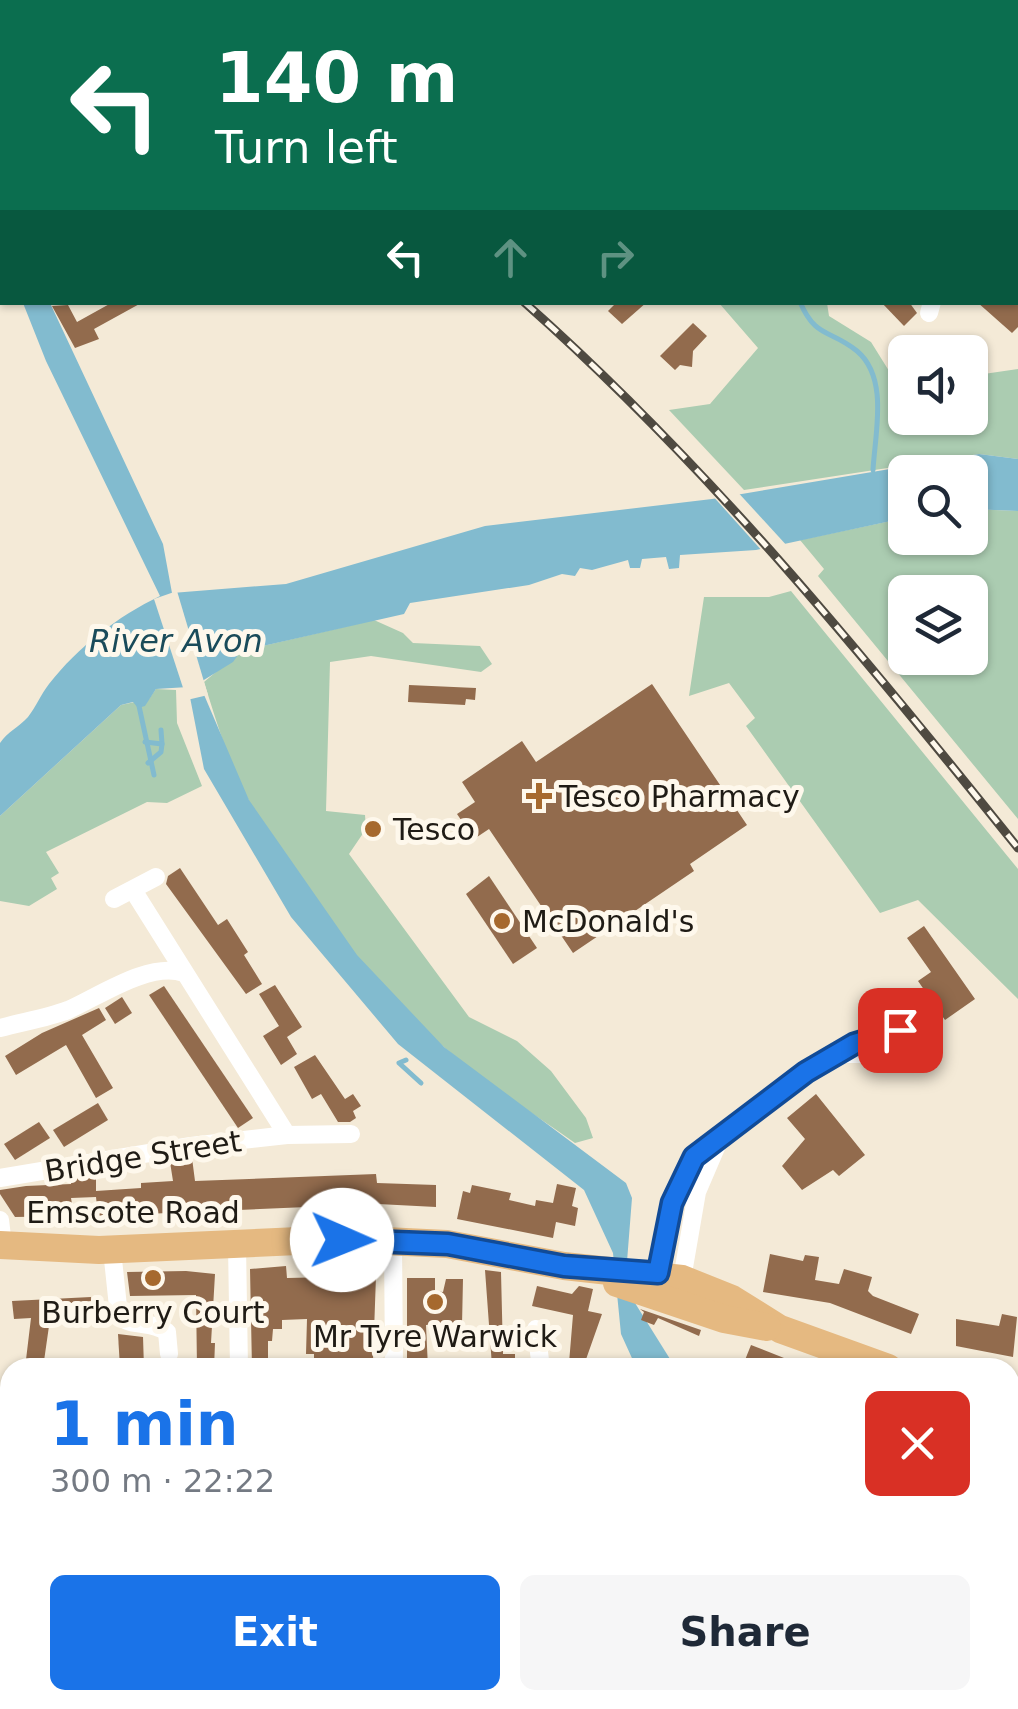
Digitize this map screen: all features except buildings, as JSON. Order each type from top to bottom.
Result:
[{"type":"main road","name":"Emscote Road","points":[[1,1237],[112,1250],[394,1241],[464,1246],[732,1298],[780,1329],[847,1358]]},
{"type":"main road","name":"Emscote Road","points":[[639,1279],[748,1323],[780,1329]]},
{"type":"street","points":[[114,899],[156,877]]},
{"type":"street","name":"Bridge Street","points":[[133,890],[286,1135]]},
{"type":"street","points":[[0,1028],[62,1012],[116,984],[165,971],[184,973]]},
{"type":"street","points":[[639,1279],[694,1157],[806,1072],[843,1054],[854,1044],[910,1032],[918,1049],[904,1062],[888,1054],[843,1054]]},
{"type":"street","points":[[888,1054],[885,1043],[891,1034]]},
{"type":"street","name":"Bridge Street","points":[[0,1178],[286,1135],[351,1134]]},
{"type":"street","points":[[394,1241],[394,1358]]},
{"type":"street","points":[[238,1245],[239,1358]]},
{"type":"street","points":[[112,1250],[119,1316],[128,1323],[175,1327],[168,1354]]},
{"type":"street","points":[[536,1329],[540,1358]]},
{"type":"green space","points":[[721,305],[827,305],[829,316],[871,342],[888,369],[888,435],[988,435],[988,373],[1018,369],[1018,459],[979,454],[888,455],[888,468],[744,490],[669,410],[710,404],[758,348]]},
{"type":"green space","points":[[988,510],[1018,511],[1018,819],[899,675],[988,675],[988,575],[888,575],[888,661],[818,576],[824,569],[800,540],[888,522],[888,555],[988,555]]},
{"type":"green space","points":[[791,591],[1018,869],[1018,999],[918,900],[880,913],[746,726],[755,718],[729,683],[689,696],[704,597],[769,597]]},
{"type":"green space","points":[[374,620],[403,633],[413,643],[480,646],[492,664],[481,672],[371,656],[330,662],[326,811],[365,815],[366,829],[349,854],[469,1017],[517,1041],[551,1071],[586,1118],[593,1138],[575,1143],[509,1097],[445,1048],[387,992],[301,884],[254,810],[232,764],[204,682],[241,651]]},
{"type":"green space","points":[[156,689],[176,690],[177,723],[202,786],[167,803],[147,802],[46,852],[59,873],[51,878],[57,889],[29,906],[0,901],[0,816],[121,705],[149,699]]},
{"type":"water","name":"River Avon","points":[[24,305],[51,305],[163,544],[172,593],[286,584],[485,526],[712,499],[888,469],[888,522],[756,550],[680,555],[679,568],[669,569],[666,557],[642,559],[640,568],[630,568],[628,560],[592,570],[580,568],[575,576],[562,574],[529,585],[410,603],[404,614],[241,651],[233,662],[199,683],[249,800],[357,955],[444,1047],[626,1183],[632,1198],[625,1287],[669,1358],[632,1358],[621,1334],[613,1253],[584,1190],[398,1044],[291,917],[204,769],[188,687],[156,689],[145,706],[138,708],[133,702],[121,705],[0,816],[0,743],[28,717],[60,670],[86,645],[160,596],[46,361]]},
{"type":"water","points":[[988,455],[1018,459],[1018,511],[988,510]]},
{"type":"pier","points":[[734,488],[789,548],[765,554],[711,494]]},
{"type":"pier","points":[[177,591],[208,695],[187,700],[154,599]]},
{"type":"waterway","points":[[802,305],[818,328],[847,344],[867,362],[878,407],[873,470]]},
{"type":"waterway","points":[[139,706],[154,775]]},
{"type":"waterway","points":[[161,730],[162,744]]},
{"type":"waterway","points":[[145,742],[162,744],[161,752],[148,763]]},
{"type":"waterway","points":[[406,1060],[399,1063],[421,1083]]},
{"type":"railway","points":[[527,305],[657,429],[783,564],[1018,848]]},
{"type":"place","name":"Tesco Pharmacy","points":[[539,796]]},
{"type":"place","name":"Tesco","points":[[373,829]]},
{"type":"place","name":"McDonald's","points":[[502,921]]},
{"type":"place","name":"Burberry Court","points":[[153,1278]]},
{"type":"place","name":"Mr Tyre Warwick","points":[[435,1302]]},
{"type":"route","points":[[342,1240],[448,1244],[564,1266],[658,1273],[672,1203],[694,1157],[806,1072],[843,1054],[854,1044],[900,1030]]}]
